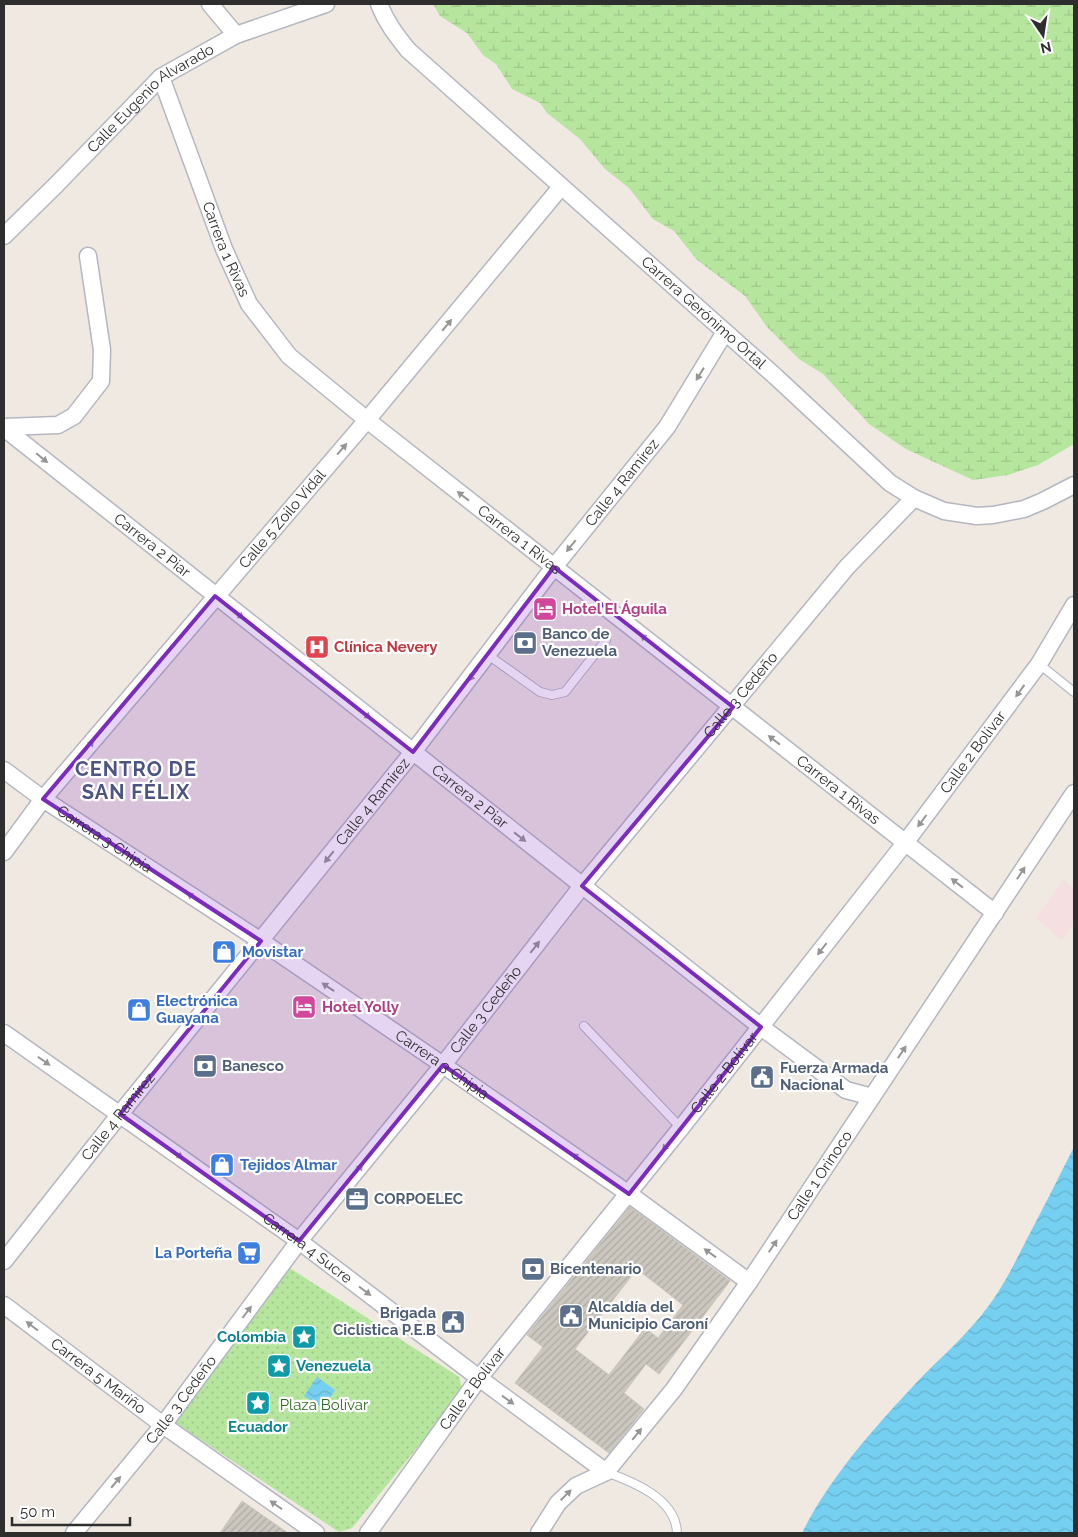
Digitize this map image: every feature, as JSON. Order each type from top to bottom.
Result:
[{"type":"street","points":[[210,4],[236,35]]},
{"type":"street","name":"Carrera Gerónimo Ortal","points":[[379,4],[384,18],[392,31],[408,50],[776,377],[890,483],[914,498],[944,511],[977,516],[994,516],[1024,509],[1043,502],[1074,485]]},
{"type":"street","name":"Calle Eugenio Alvarado","points":[[4,236],[161,77],[236,35],[319,5]]},
{"type":"street","name":"Carrera 1 Rivas","points":[[161,77],[224,249],[249,304],[290,356],[367,420],[995,913]]},
{"type":"street","name":"Calle 5 Zoilo Vidal","points":[[4,852],[43,799],[367,420],[561,187]]},
{"type":"street","points":[[4,427],[58,425],[74,416],[101,381],[102,350],[88,256]]},
{"type":"street","name":"Calle 4 Ramírez","points":[[4,1261],[120,1114],[413,752],[554,567],[667,427],[725,332]]},
{"type":"street","name":"Carrera 2 Piar","points":[[4,427],[761,1027],[846,1090],[872,1097]]},
{"type":"street","name":"Calle 3 Cedeño","points":[[74,1533],[163,1425],[300,1241],[443,1066],[582,886],[848,567],[914,498]]},
{"type":"street","name":"Calle 2 Bolívar","points":[[368,1533],[479,1378],[629,1194],[905,844],[1039,664],[1074,606]]},
{"type":"street","name":"Carrera 3 Chipia","points":[[4,770],[43,799],[261,941],[443,1066],[629,1194],[749,1282]]},
{"type":"street","name":"Calle 1 Orinoco","points":[[539,1533],[558,1503],[576,1486],[606,1472],[674,1389],[749,1282],[1074,793]]},
{"type":"street","name":"Carrera 4 Sucre","points":[[4,1033],[300,1241],[606,1472]]},
{"type":"street","name":"Carrera 5 Mariño","points":[[4,1305],[163,1425],[316,1533]]},
{"type":"lane","points":[[488,655],[540,692],[552,695],[565,692],[606,640]]},
{"type":"lane","points":[[1039,664],[1074,692]]},
{"type":"lane","points":[[584,1026],[681,1128]]},
{"type":"lane","points":[[606,1472],[632,1482],[654,1495],[670,1512],[677,1524],[677,1533]]},
{"type":"highlighted area","points":[[554,567],[733,707],[582,886],[761,1027],[629,1194],[443,1065],[299,1241],[120,1114],[261,941],[43,799],[215,596],[413,752]]},
{"type":"shaded area","points":[[1064,880],[1074,889],[1074,922],[1062,940],[1036,918]]},
{"type":"green space","points":[[433,4],[1074,4],[1074,444],[1038,465],[1008,475],[973,480],[906,449],[869,424],[823,374],[799,359],[767,327],[745,296],[697,260],[674,231],[653,219],[629,188],[605,169],[580,139],[547,113],[540,103],[512,89],[496,64],[483,55],[467,33],[440,16]]},
{"type":"green space","name":"Plaza Bolívar","points":[[285,1265],[459,1377],[463,1391],[352,1528],[339,1532],[162,1414]]},
{"type":"water","points":[[1074,1147],[1074,1533],[802,1533],[826,1492],[869,1435],[917,1382],[971,1328],[993,1300]]},
{"type":"water","points":[[317,1377],[335,1390],[323,1408],[304,1396]]},
{"type":"building","name":"Alcaldía del Municipio Caroní","points":[[630,1207],[730,1281],[659,1374],[646,1364],[624,1393],[644,1409],[609,1453],[515,1383],[543,1347],[527,1335]],"holes":[[[637,1269],[683,1305],[658,1338],[645,1328],[609,1375],[575,1349]]]},
{"type":"building","points":[[242,1501],[288,1533],[220,1533]]},
{"type":"place","name":"Hotel El Águila","points":[[545,609]]},
{"type":"place","name":"Banco de Venezuela","points":[[525,643]]},
{"type":"place","name":"Clínica Nevery","points":[[317,647]]},
{"type":"place","name":"Movistar","points":[[224,952]]},
{"type":"place","name":"Hotel Yolly","points":[[304,1007]]},
{"type":"place","name":"Electrónica Guayana","points":[[139,1010]]},
{"type":"place","name":"Banesco","points":[[205,1066]]},
{"type":"place","name":"Fuerza Armada Nacional","points":[[762,1077]]},
{"type":"place","name":"Tejidos Almar","points":[[222,1165]]},
{"type":"place","name":"CORPOELEC","points":[[357,1199]]},
{"type":"place","name":"La Porteña","points":[[249,1253]]},
{"type":"place","name":"Bicentenario","points":[[533,1269]]},
{"type":"place","name":"Alcaldía del Municipio Caroní","points":[[571,1316]]},
{"type":"place","name":"Brigada Ciclistica P.E.B","points":[[453,1322]]},
{"type":"place","name":"Colombia","points":[[304,1337]]},
{"type":"place","name":"Venezuela","points":[[279,1366]]},
{"type":"place","name":"Ecuador","points":[[258,1403]]},
{"type":"district","name":"CENTRO DE SAN FÉLIX","points":[[136,780]]}]
